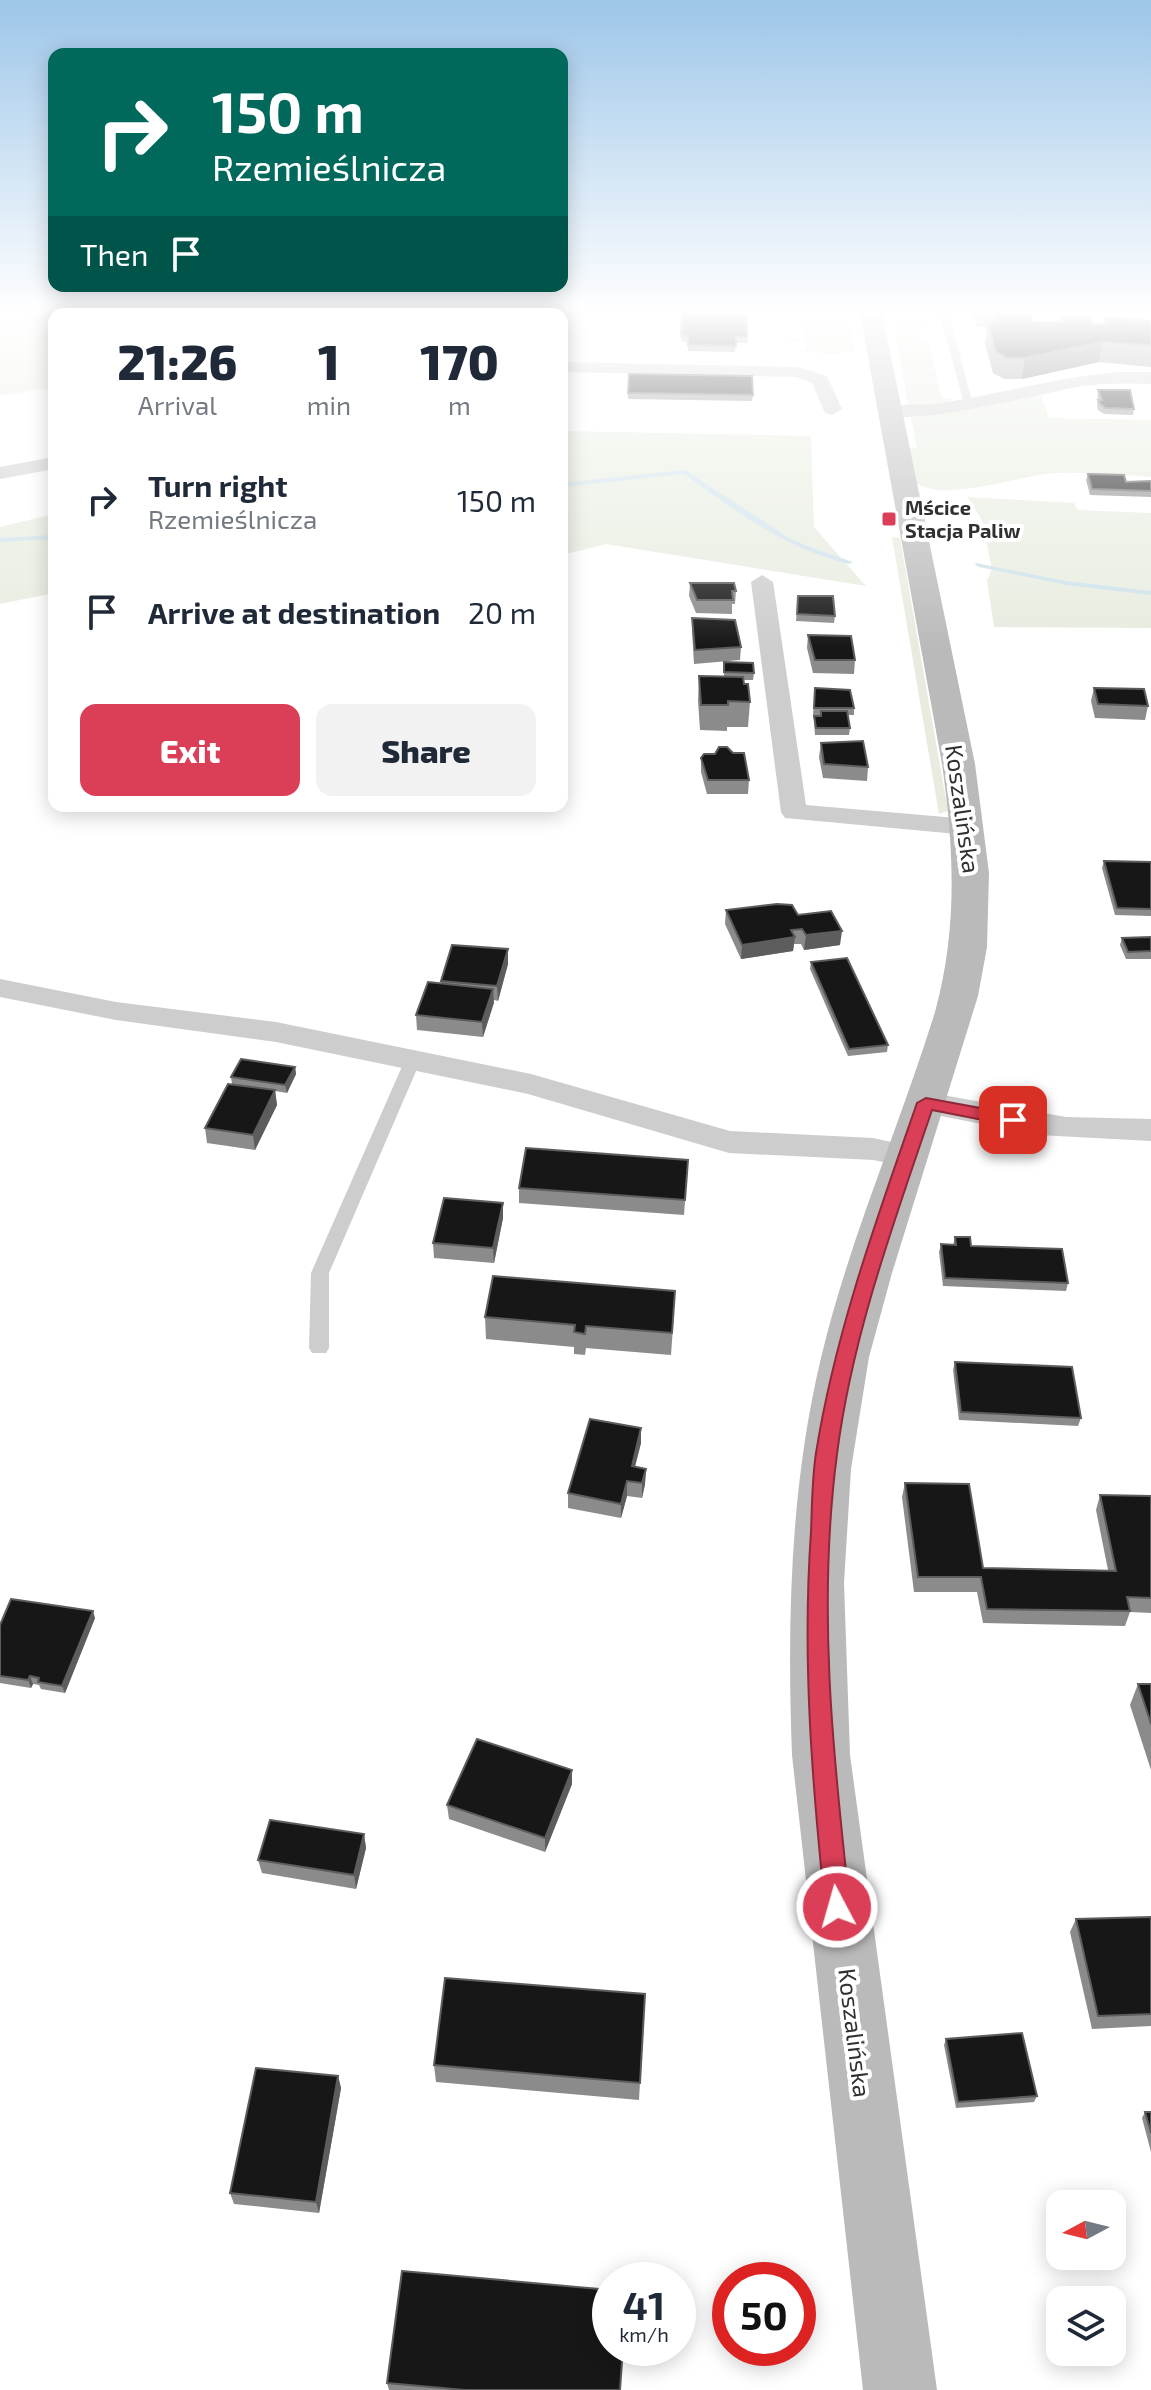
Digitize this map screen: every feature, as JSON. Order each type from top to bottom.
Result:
[{"type":"main road","name":"Koszalińska","points":[[893,425],[968,827],[973,894],[968,949],[957,1003],[860,1303],[837,1395],[824,1478],[816,1618],[819,1721],[829,1834],[900,2390]]},
{"type":"street","points":[[0,473],[48,464]]},
{"type":"street","points":[[762,582],[794,812],[968,827]]},
{"type":"street","points":[[0,988],[116,1011],[276,1032],[531,1084],[729,1142],[873,1149],[907,1156]]},
{"type":"street","points":[[926,1103],[988,1117],[1086,1129],[1151,1130]]},
{"type":"lane","points":[[319,1348],[320,1273],[412,1062]]},
{"type":"shaded area","points":[[912,425],[1151,425],[1151,477],[1057,473],[946,490],[917,483],[910,448],[917,448]]},
{"type":"shaded area","points":[[568,431],[811,436],[814,527],[866,586],[606,544],[568,554]]},
{"type":"shaded area","points":[[967,497],[1074,503],[1078,510],[1151,513],[1151,628],[994,627],[987,581],[992,569],[982,520]]},
{"type":"shaded area","points":[[48,515],[48,594],[0,604],[0,527]]},
{"type":"shaded area","points":[[892,537],[900,538],[948,811],[939,814]]},
{"type":"building","points":[[1088,474],[1124,475],[1126,482],[1151,481],[1151,491],[1092,489]]},
{"type":"building","points":[[690,583],[734,583],[736,591],[732,591],[733,600],[697,600]]},
{"type":"building","points":[[798,596],[833,596],[835,616],[797,614]]},
{"type":"building","points":[[692,618],[735,620],[741,647],[695,650]]},
{"type":"building","points":[[808,635],[851,636],[855,660],[815,660]]},
{"type":"building","points":[[724,662],[753,663],[754,673],[724,672]]},
{"type":"building","points":[[699,676],[743,677],[744,684],[748,684],[750,702],[701,705]]},
{"type":"building","points":[[815,688],[850,690],[854,708],[814,708]]},
{"type":"building","points":[[1094,688],[1144,689],[1148,706],[1098,704]]},
{"type":"building","points":[[821,711],[847,711],[850,728],[816,728],[814,716],[821,716]]},
{"type":"building","points":[[863,741],[868,767],[824,764],[821,743]]},
{"type":"building","points":[[719,747],[727,747],[733,753],[744,753],[749,780],[708,780],[701,758],[704,754],[715,754]]},
{"type":"building","points":[[1104,861],[1151,862],[1151,909],[1117,908]]},
{"type":"building","points":[[792,905],[798,915],[831,911],[842,931],[806,935],[802,929],[791,930],[795,937],[742,945],[726,910]]},
{"type":"building","points":[[1151,937],[1151,951],[1128,952],[1122,938]]},
{"type":"building","points":[[452,945],[508,949],[497,986],[441,981]]},
{"type":"building","points":[[847,958],[888,1045],[849,1049],[811,962]]},
{"type":"building","points":[[428,982],[493,989],[482,1022],[416,1015]]},
{"type":"building","points":[[241,1059],[295,1067],[285,1085],[231,1077]]},
{"type":"building","points":[[228,1084],[275,1090],[253,1135],[205,1128]]},
{"type":"building","points":[[526,1148],[688,1160],[685,1200],[519,1188]]},
{"type":"building","points":[[444,1198],[503,1203],[493,1248],[433,1243]]},
{"type":"building","points":[[955,1237],[970,1237],[971,1246],[1062,1249],[1068,1283],[945,1278],[941,1244],[956,1245]]},
{"type":"building","points":[[493,1276],[675,1291],[672,1333],[586,1326],[585,1334],[574,1332],[575,1325],[485,1317]]},
{"type":"building","points":[[955,1362],[1072,1367],[1081,1418],[961,1412]]},
{"type":"building","points":[[590,1419],[641,1428],[632,1466],[646,1469],[642,1483],[627,1481],[621,1504],[568,1493]]},
{"type":"building","points":[[905,1483],[969,1484],[983,1568],[1116,1571],[1100,1495],[1151,1496],[1151,1598],[1127,1597],[1130,1611],[987,1609],[981,1577],[918,1577]]},
{"type":"building","points":[[11,1599],[93,1611],[62,1686],[38,1682],[39,1678],[30,1676],[28,1680],[0,1676],[0,1625]]},
{"type":"building","points":[[1138,1684],[1151,1684],[1151,1724]]},
{"type":"building","points":[[477,1739],[572,1770],[545,1838],[447,1805]]},
{"type":"building","points":[[270,1820],[364,1834],[354,1875],[258,1860]]},
{"type":"building","points":[[1151,1917],[1151,2014],[1098,2016],[1076,1919]]},
{"type":"building","points":[[445,1978],[645,1994],[640,2083],[434,2065]]},
{"type":"building","points":[[1022,2033],[1037,2096],[958,2102],[946,2039]]},
{"type":"building","points":[[256,2068],[338,2076],[316,2202],[230,2193]]},
{"type":"building","points":[[1145,2112],[1151,2112],[1151,2133]]},
{"type":"building","points":[[402,2271],[592,2288],[592,2366],[622,2366],[620,2390],[465,2390],[387,2383]]},
{"type":"waterway","points":[[568,484],[685,472],[783,537],[804,548],[849,562]]},
{"type":"waterway","points":[[0,540],[48,537]]},
{"type":"waterway","points":[[979,565],[1066,583],[1151,593]]},
{"type":"place","name":"Mścice Stacja Paliw","points":[[889,519]]},
{"type":"route","points":[[837,1907],[821,1755],[816,1618],[817,1555],[826,1455],[844,1360],[883,1227],[926,1103],[1013,1120]]}]
